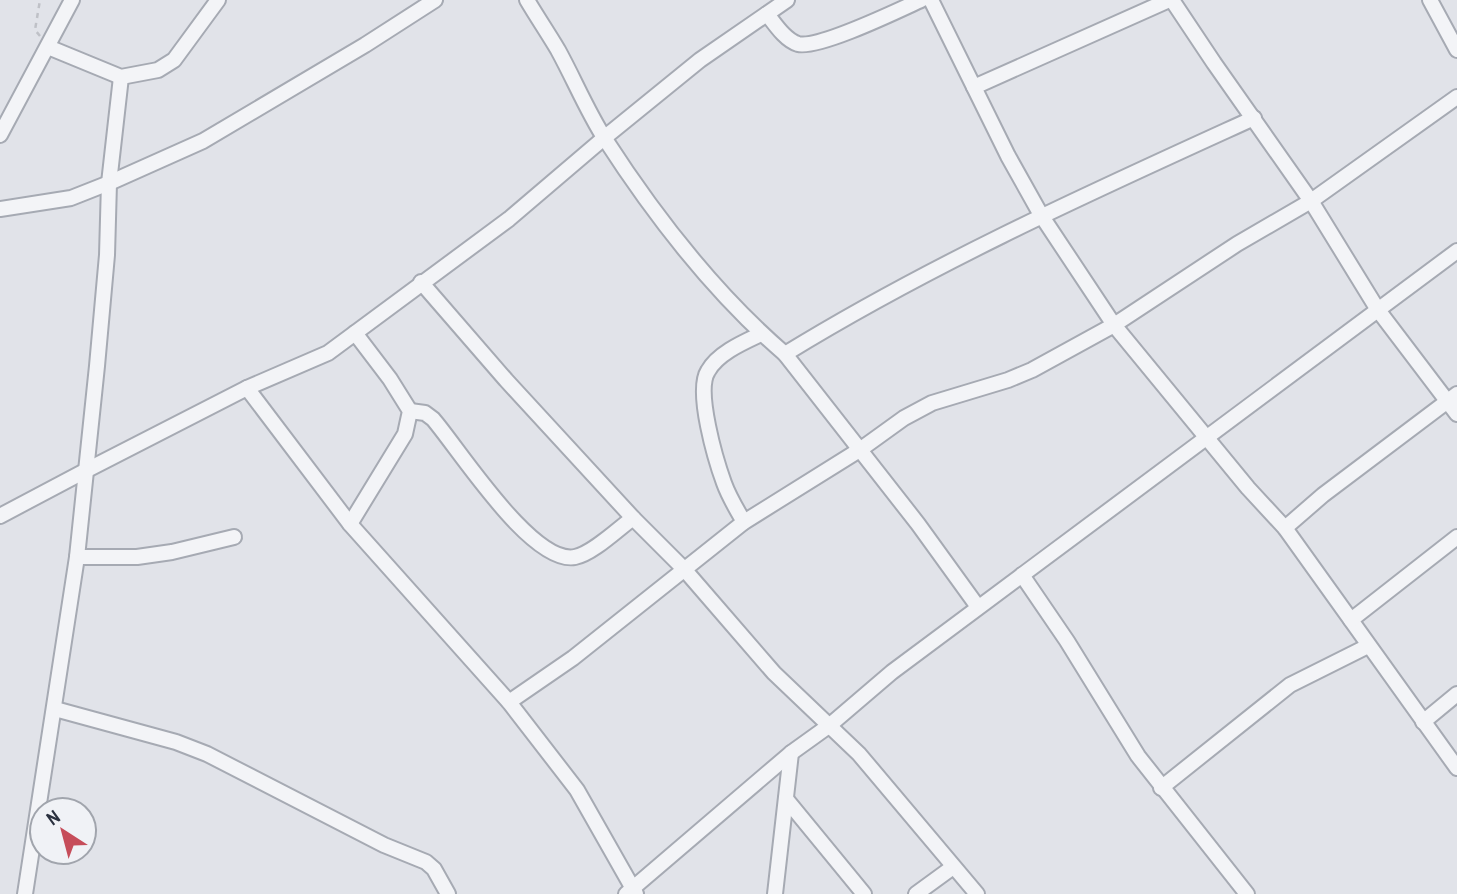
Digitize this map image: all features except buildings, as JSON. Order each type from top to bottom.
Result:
[{"type":"street","points":[[0,135],[72,0]]},
{"type":"street","points":[[48,47],[121,77],[158,70],[174,60],[218,0]]},
{"type":"street","points":[[0,209],[71,198],[211,136],[365,45],[435,0]]},
{"type":"street","points":[[527,0],[557,49],[604,138],[682,248],[712,284],[761,334],[785,354],[861,449],[978,607]]},
{"type":"street","points":[[0,516],[247,388],[328,353],[509,219],[700,60],[787,0]]},
{"type":"street","points":[[767,14],[789,40],[800,45],[821,42],[921,0]]},
{"type":"street","points":[[931,0],[1041,215],[1114,326],[1248,488],[1285,528],[1457,768]]},
{"type":"street","points":[[974,87],[1171,0],[1311,201],[1378,310],[1452,397],[1457,414]]},
{"type":"street","points":[[1430,0],[1457,50]]},
{"type":"street","points":[[25,894],[77,557],[107,255],[109,183],[121,77]]},
{"type":"street","points":[[509,702],[573,658],[744,522],[861,449],[904,418],[932,403],[1032,370],[1114,326],[1228,250],[1311,201],[1457,97]]},
{"type":"street","points":[[785,354],[848,316],[1041,215],[1254,118]]},
{"type":"street","points":[[247,388],[351,524],[509,702],[577,790],[632,892],[791,753],[830,725],[892,672],[1457,251]]},
{"type":"street","points":[[421,282],[632,518],[684,569],[774,673],[859,754],[977,894]]},
{"type":"street","points":[[351,524],[405,434],[410,411],[355,333]]},
{"type":"street","points":[[744,522],[724,486],[713,450],[703,387],[707,371],[721,358],[761,334]]},
{"type":"street","points":[[1285,528],[1452,397]]},
{"type":"street","points":[[410,411],[425,413],[433,419],[524,531],[552,552],[564,557],[576,557],[632,518]]},
{"type":"street","points":[[77,557],[137,557],[172,552],[234,537]]},
{"type":"street","points":[[1351,620],[1457,537]]},
{"type":"street","points":[[1022,575],[1067,641],[1132,748],[1247,894]]},
{"type":"street","points":[[1161,788],[1290,685],[1368,646]]},
{"type":"street","points":[[1423,722],[1457,694]]},
{"type":"street","points":[[55,709],[176,742],[238,768],[374,840],[426,862],[434,869],[448,894]]},
{"type":"street","points":[[775,894],[791,753]]},
{"type":"street","points":[[786,799],[864,894]]},
{"type":"street","points":[[916,894],[953,867]]},
{"type":"path","points":[[40,0],[35,30],[48,47]]}]
